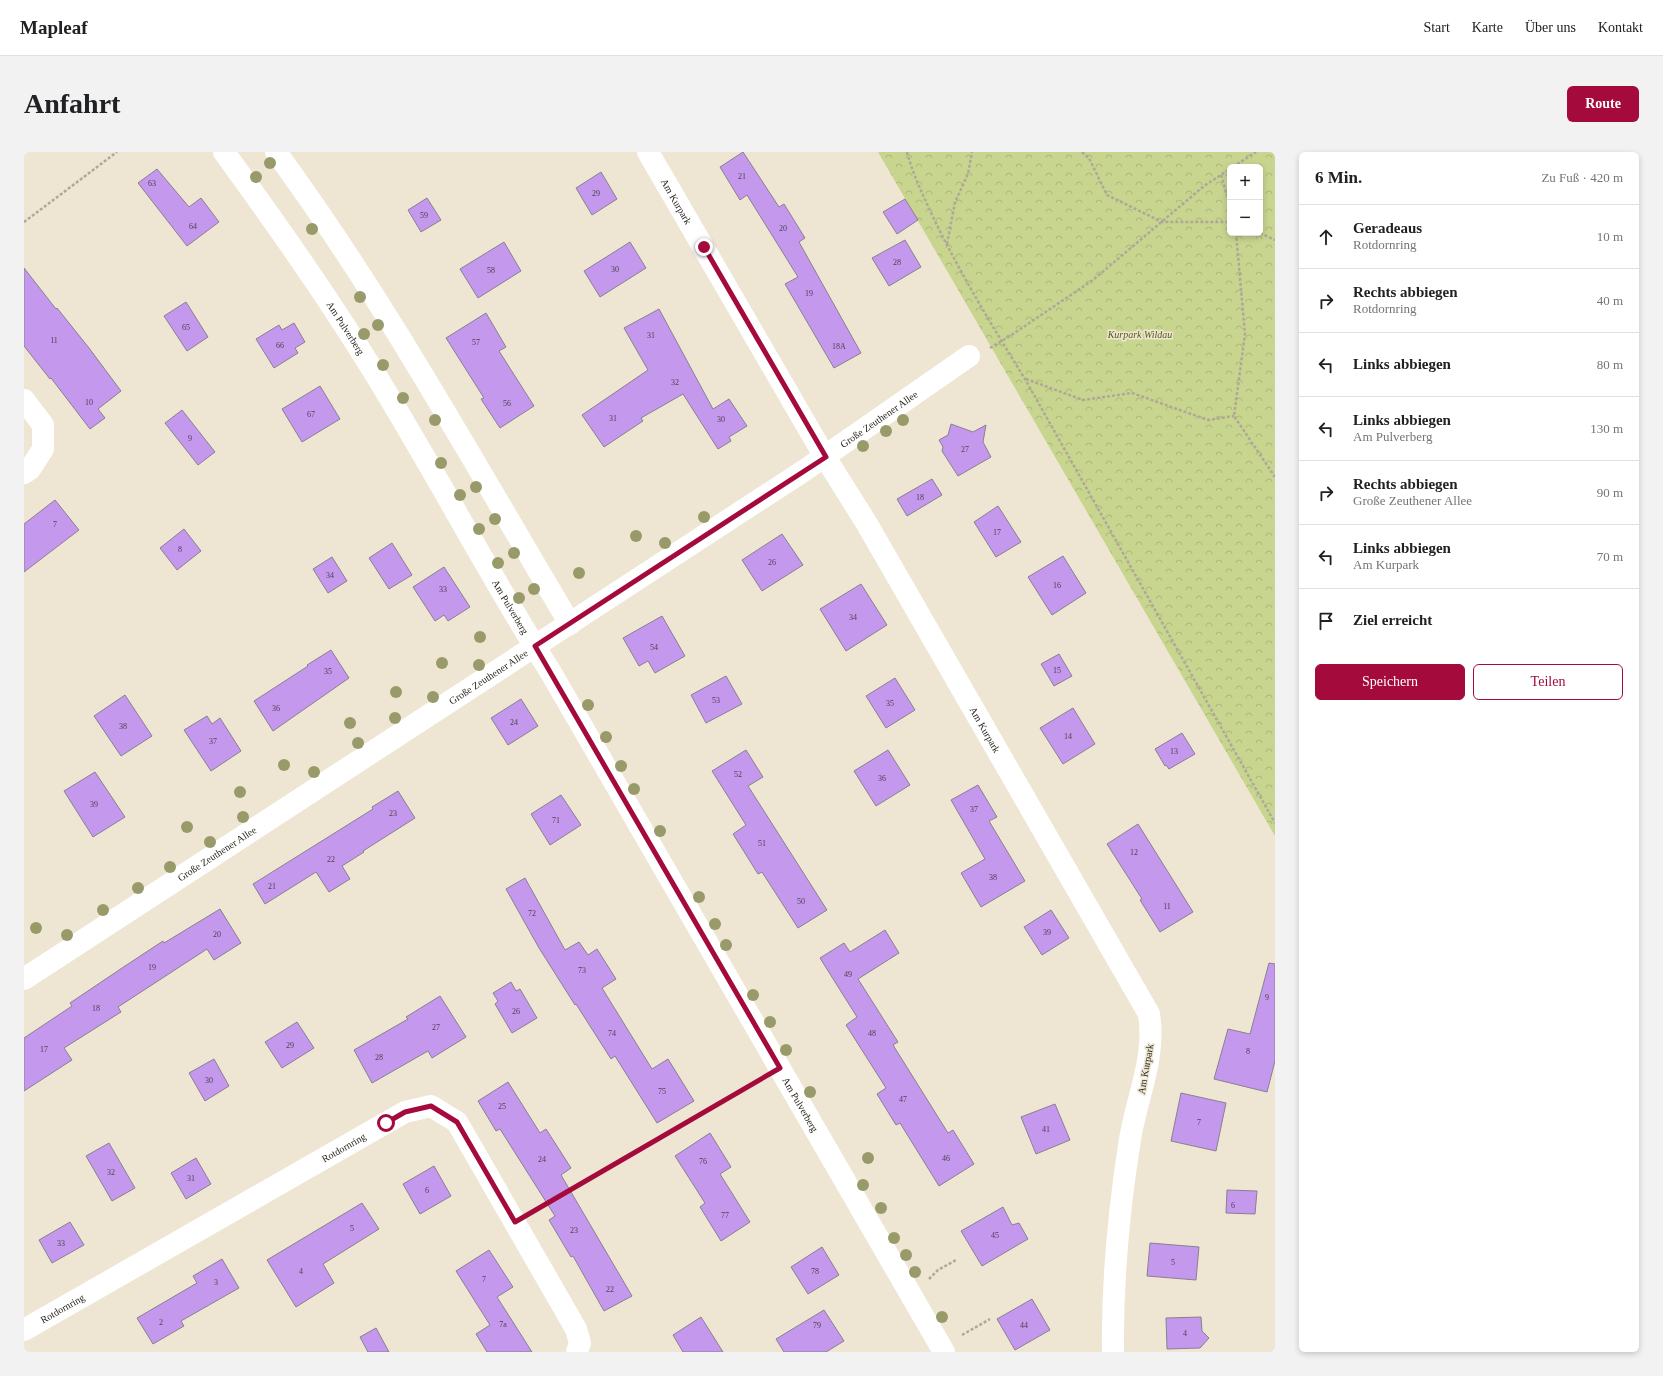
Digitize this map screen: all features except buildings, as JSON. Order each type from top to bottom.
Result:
[{"type":"street","points":[[276,152],[397,330],[570,624]]},
{"type":"street","name":"Am Kurpark","points":[[648,152],[860,513],[1149,1014],[1151,1030],[1149,1059],[1131,1137],[1117,1244],[1113,1352]]},
{"type":"street","name":"Am Pulverberg","points":[[228,157],[299,258],[362,353],[535,646],[943,1350]]},
{"type":"street","name":"Große Zeuthener Allee","points":[[24,979],[826,457],[969,356]]},
{"type":"street","points":[[24,400],[42,425],[43,449],[30,469],[24,474]]},
{"type":"street","name":"Rotdornring","points":[[24,1330],[405,1112],[431,1106],[457,1122],[576,1329],[580,1342],[577,1352]]},
{"type":"path","points":[[24,222],[117,152]]},
{"type":"path","points":[[907,152],[912,171],[946,244],[1001,341],[1025,379],[1275,823]]},
{"type":"path","points":[[946,244],[955,202],[968,174],[972,152]]},
{"type":"path","points":[[1082,152],[1089,158],[1107,195],[1162,222],[1227,222]]},
{"type":"path","points":[[1238,164],[1256,152]]},
{"type":"path","points":[[969,356],[993,346],[1093,280],[1204,186],[1227,171]]},
{"type":"path","points":[[1221,175],[1228,200]]},
{"type":"path","points":[[1263,234],[1275,240]]},
{"type":"path","points":[[1236,236],[1244,334],[1234,416],[1275,478]]},
{"type":"path","points":[[1025,379],[1083,400],[1132,393],[1208,420],[1234,416]]},
{"type":"path","points":[[515,1222],[780,1068]]},
{"type":"path","points":[[911,1294],[938,1270],[956,1260]]},
{"type":"path","points":[[943,1350],[990,1319]]},
{"type":"green space","name":"Kurpark Wildau","points":[[878,152],[1275,152],[1275,836]]},
{"type":"route","points":[[386,1123],[405,1112],[431,1106],[457,1122],[515,1222],[780,1068],[535,646],[826,457],[704,247]]}]
